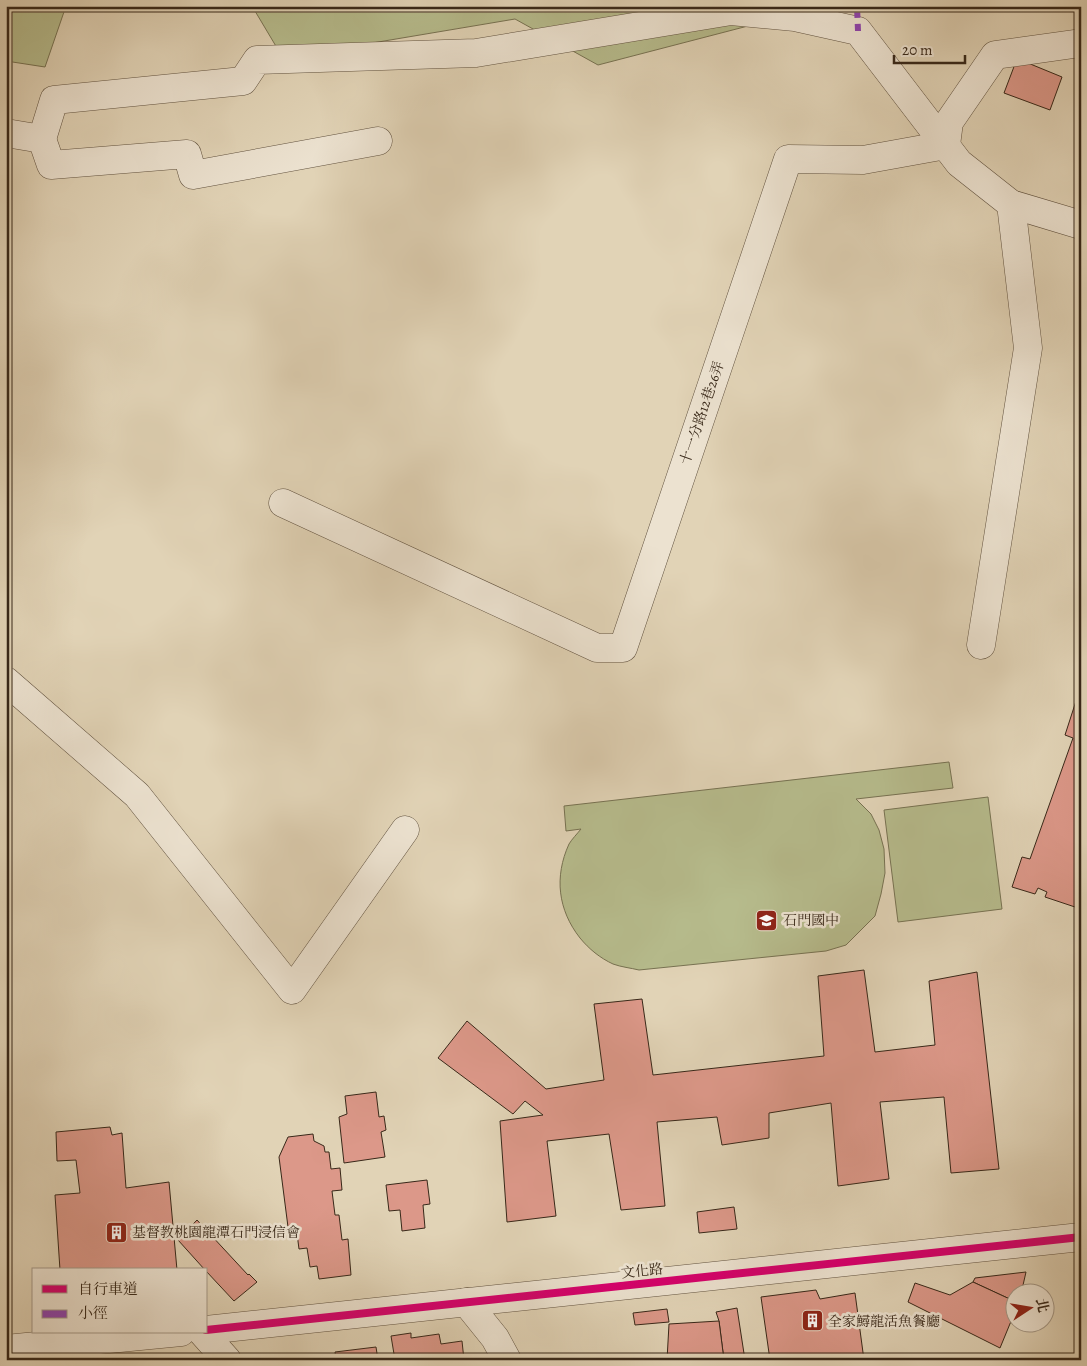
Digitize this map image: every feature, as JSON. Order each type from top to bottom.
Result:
[{"type":"street","points":[[378,141],[193,175],[187,154],[50,165],[42,139],[54,100],[243,81],[258,60],[476,52],[731,11],[795,17],[858,31],[959,163],[1011,204],[1081,225]]},
{"type":"street","points":[[946,145],[949,122],[995,54],[1081,43]]},
{"type":"street","points":[[6,133],[42,139]]},
{"type":"street","name":"十一分路12巷26弄","points":[[283,503],[597,648],[623,648],[788,158],[863,160],[946,145]]},
{"type":"street","points":[[981,645],[1028,348],[1011,204]]},
{"type":"street","points":[[6,681],[137,795],[292,990],[404,830]]},
{"type":"street","name":"文化路","points":[[208,1330],[1081,1237]]},
{"type":"street","points":[[466,1302],[495,1338],[507,1360]]},
{"type":"street","points":[[6,1328],[17,1348],[160,1334]]},
{"type":"street","points":[[204,1334],[227,1360]]},
{"type":"green space","points":[[6,6],[66,6],[45,67],[6,61]]},
{"type":"green space","points":[[252,6],[821,7],[598,65],[515,19],[283,58]]},
{"type":"green space","points":[[949,762],[953,788],[856,799],[871,814],[879,830],[884,849],[885,873],[875,916],[846,945],[826,951],[639,970],[613,964],[599,956],[580,938],[567,916],[561,893],[561,869],[569,844],[581,829],[566,831],[564,806]]},
{"type":"green space","points":[[988,797],[1002,909],[898,922],[884,810]]},
{"type":"building","points":[[1023,61],[1062,77],[1050,110],[1004,93],[1015,64]]},
{"type":"building","points":[[1076,701],[1081,703],[1081,909],[1045,897],[1047,892],[1038,888],[1035,894],[1012,887],[1022,857],[1030,859],[1073,738],[1065,735]]},
{"type":"building","points":[[864,970],[875,1052],[935,1045],[929,981],[977,972],[999,1169],[951,1173],[944,1097],[880,1102],[889,1179],[838,1186],[831,1103],[769,1113],[769,1138],[722,1145],[717,1117],[657,1122],[665,1206],[621,1210],[609,1134],[547,1141],[556,1216],[507,1222],[500,1121],[543,1115],[525,1101],[513,1114],[438,1058],[467,1021],[546,1089],[604,1080],[594,1004],[642,999],[653,1075],[824,1056],[818,976]]},
{"type":"building","points":[[376,1092],[379,1117],[384,1116],[386,1130],[381,1132],[385,1157],[344,1163],[339,1117],[347,1114],[345,1096]]},
{"type":"building","name":"基督教桃園龍潭石門浸信會","points":[[110,1127],[112,1135],[122,1133],[126,1188],[169,1182],[177,1268],[60,1268],[55,1195],[80,1193],[76,1160],[57,1161],[56,1132]]},
{"type":"building","points":[[313,1134],[314,1141],[324,1146],[325,1152],[329,1152],[331,1169],[340,1168],[342,1190],[332,1191],[335,1215],[339,1215],[342,1240],[348,1239],[351,1275],[319,1279],[317,1266],[310,1267],[307,1248],[299,1249],[296,1226],[288,1227],[279,1157],[288,1137]]},
{"type":"building","points":[[427,1180],[430,1204],[423,1205],[425,1228],[402,1231],[400,1210],[389,1211],[386,1185]]},
{"type":"building","points":[[734,1207],[737,1229],[699,1233],[697,1212]]},
{"type":"building","points":[[197,1220],[248,1275],[257,1282],[234,1301],[208,1273],[208,1268],[203,1268],[178,1240]]},
{"type":"building","points":[[1026,1272],[1023,1284],[1004,1284],[1004,1296],[973,1282],[975,1278]]},
{"type":"building","points":[[973,1282],[1004,1296],[1004,1334],[1006,1334],[1000,1348],[908,1302],[915,1283],[950,1295]]},
{"type":"building","name":"全家鱘龍活魚餐廳","points":[[816,1290],[820,1299],[855,1293],[864,1360],[770,1360],[761,1297]]},
{"type":"building","points":[[737,1308],[745,1360],[724,1360],[716,1312]]},
{"type":"building","points":[[667,1309],[669,1322],[635,1325],[633,1313]]},
{"type":"building","points":[[719,1321],[724,1360],[667,1360],[669,1324]]},
{"type":"building","points":[[411,1333],[411,1338],[439,1334],[441,1344],[462,1341],[464,1360],[395,1360],[391,1336]]},
{"type":"building","points":[[376,1347],[378,1360],[336,1360],[335,1352]]},
{"type":"building","points":[[1018,1356],[1081,1360],[1017,1360]]},
{"type":"marked path","points":[[857,6],[858,31]]},
{"type":"cycle path","points":[[208,1330],[1081,1237]]},
{"type":"place","name":"石門國中","points":[[767,920]]},
{"type":"place","name":"基督教桃園龍潭石門浸信會","points":[[116,1232]]},
{"type":"place","name":"全家鱘龍活魚餐廳","points":[[812,1321]]}]
